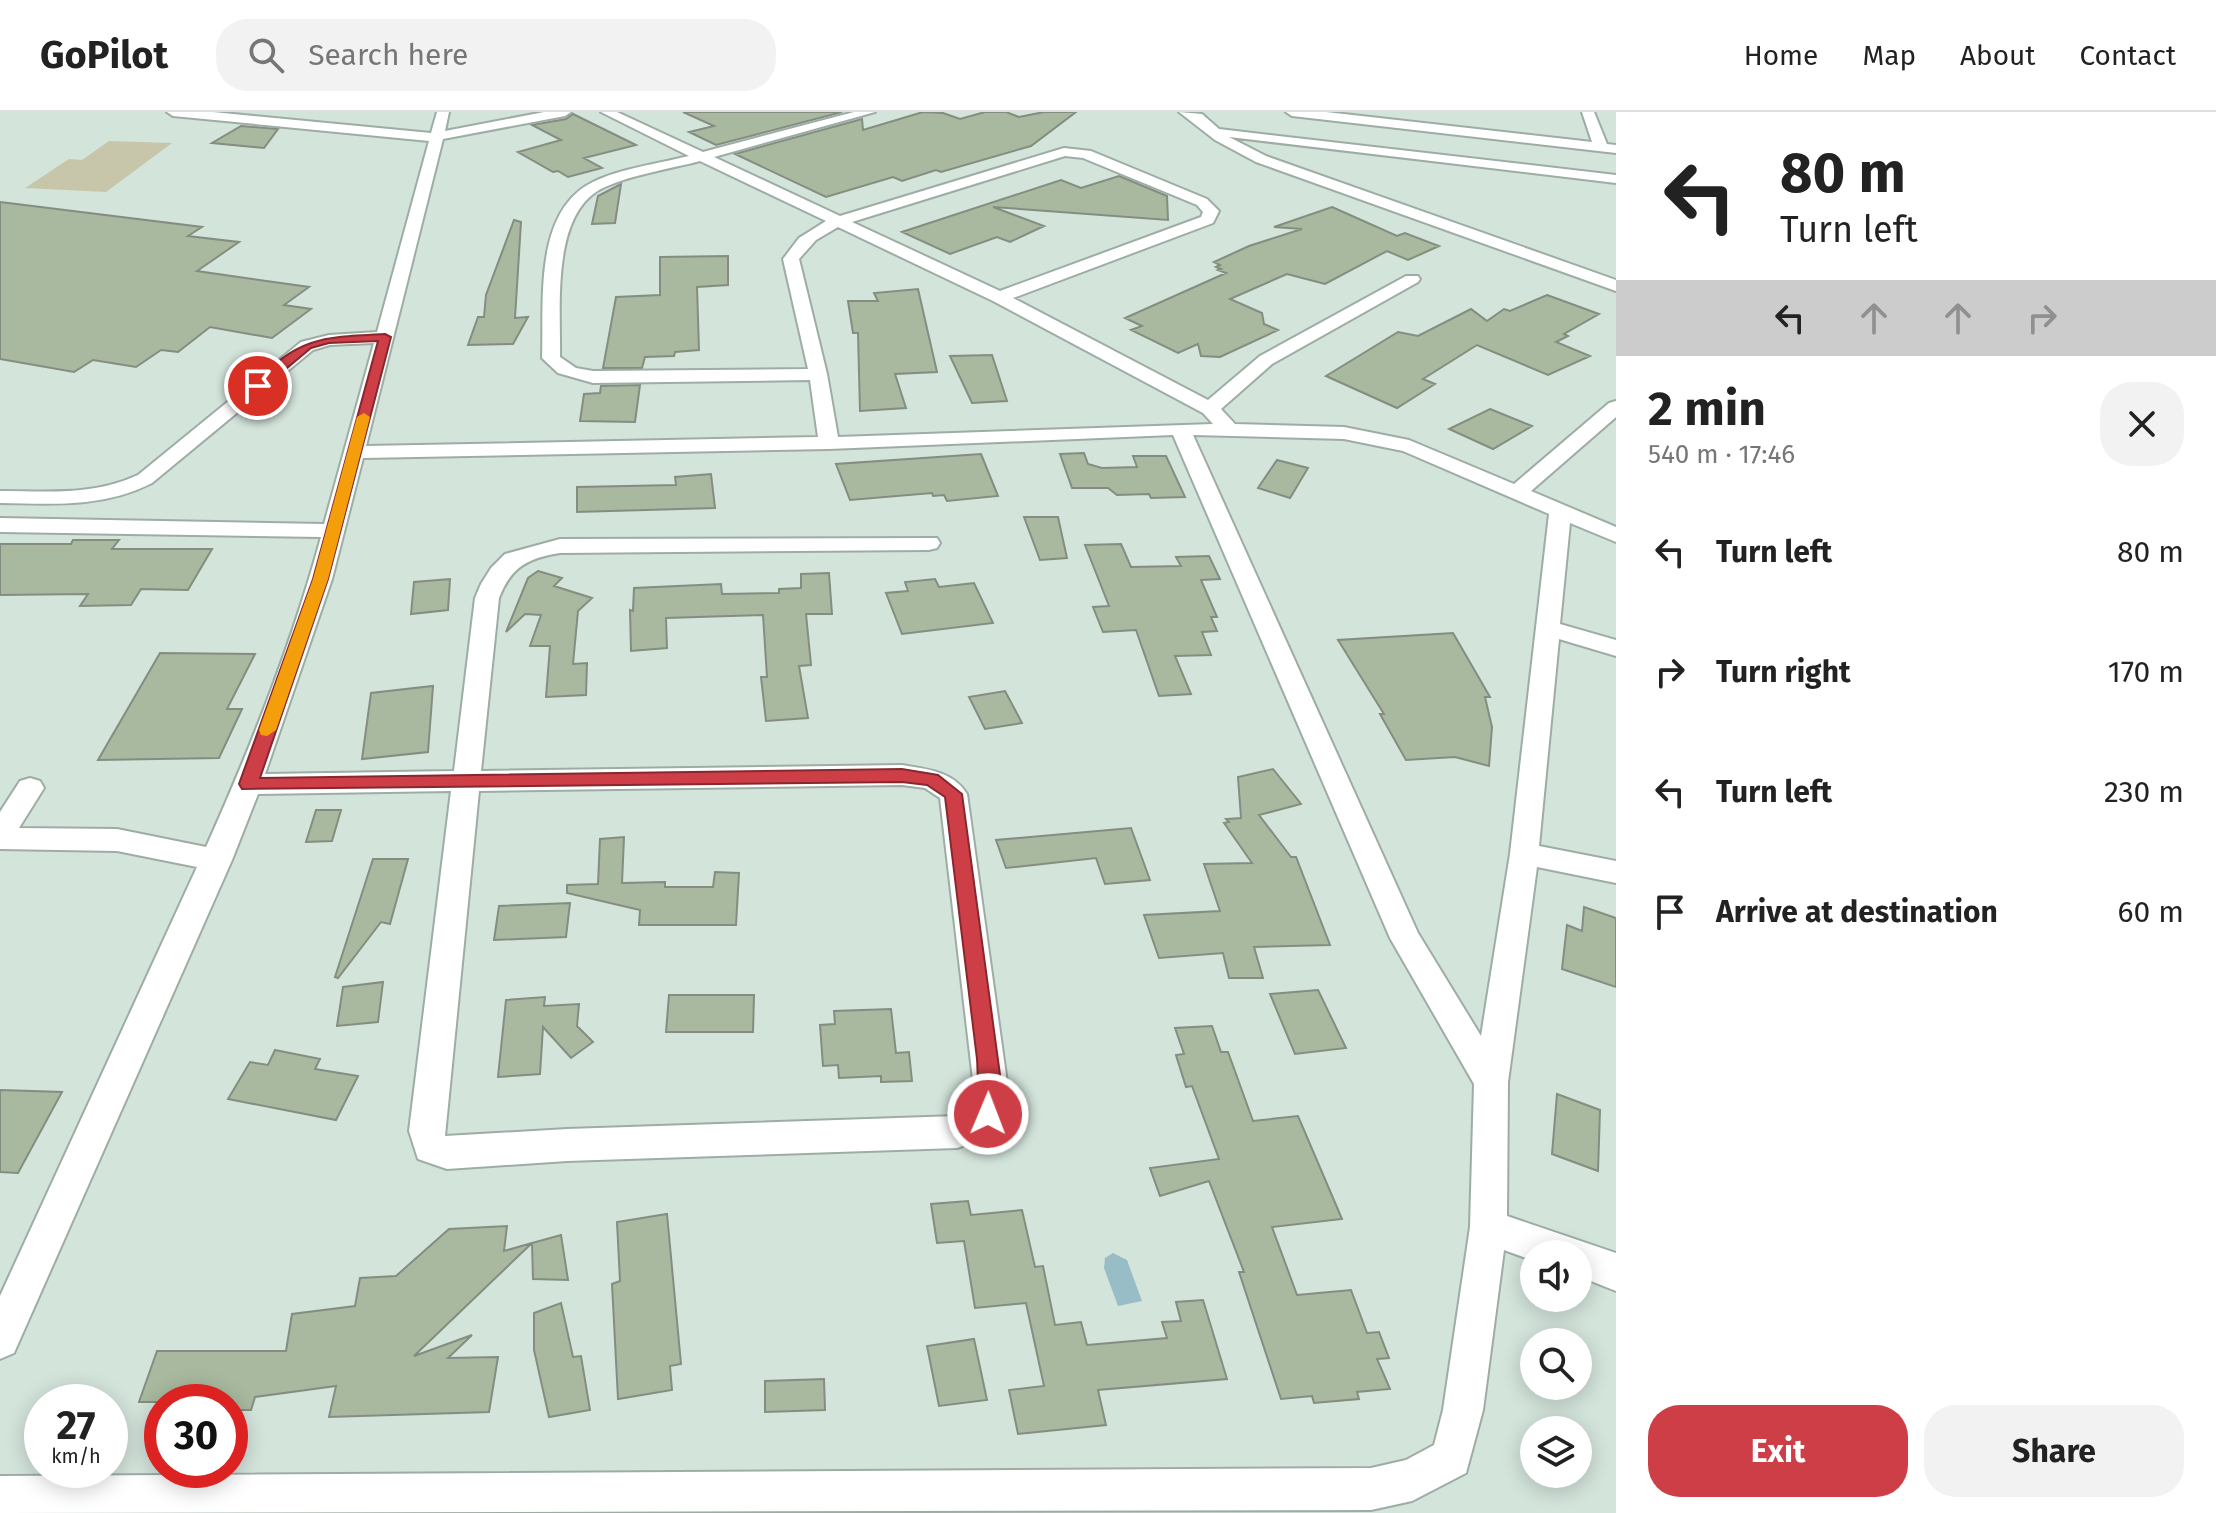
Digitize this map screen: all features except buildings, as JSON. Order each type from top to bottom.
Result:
[{"type":"street","points":[[173,112],[441,125],[565,112]]},
{"type":"street","points":[[607,112],[999,297],[1210,409],[1228,429]]},
{"type":"street","points":[[818,374],[593,377],[567,371],[551,358],[558,234],[574,202],[581,194],[599,184],[869,112]]},
{"type":"street","points":[[1185,112],[1261,159],[1616,286]]},
{"type":"street","points":[[1292,112],[1616,149]]},
{"type":"street","points":[[1588,112],[1601,147]]},
{"type":"street","points":[[0,1339],[217,860],[248,784],[321,579],[441,125]]},
{"type":"street","points":[[1211,130],[1616,179]]},
{"type":"street","points":[[829,443],[818,374],[791,259],[802,244],[836,222],[1064,152],[1086,154],[1202,202],[1211,211],[1208,220],[999,297]]},
{"type":"street","points":[[1210,409],[1266,360],[1412,279]]},
{"type":"street","points":[[0,481],[8,497],[106,497],[131,487],[307,346],[329,340],[385,337]]},
{"type":"street","points":[[1518,491],[1616,407]]},
{"type":"street","points":[[354,452],[829,443],[1180,429],[1344,433],[1409,446],[1616,535]]},
{"type":"street","points":[[1180,429],[1405,938],[1491,1082]]},
{"type":"street","points":[[0,1497],[1371,1489],[1412,1480],[1451,1458],[1463,1410],[1488,1227],[1491,1082],[1524,854],[1560,511]]},
{"type":"street","points":[[0,525],[334,531]]},
{"type":"street","points":[[248,784],[465,783],[902,775],[932,779],[953,794],[956,810],[992,1097],[988,1114],[977,1126],[957,1132],[567,1145],[447,1153],[430,1148],[426,1131],[465,783],[487,598],[496,573],[520,555],[560,546],[929,543]]},
{"type":"street","points":[[1548,628],[1616,648]]},
{"type":"street","points":[[0,836],[30,788]]},
{"type":"street","points":[[0,836],[117,840],[217,860]]},
{"type":"street","points":[[1524,854],[1616,872]]},
{"type":"street","points":[[1488,1227],[1525,1240]]},
{"type":"street","points":[[1592,1263],[1616,1272]]},
{"type":"green space","points":[[109,141],[172,143],[106,192],[25,188],[69,159],[82,160]]},
{"type":"water","points":[[1113,1253],[1127,1260],[1142,1301],[1118,1306],[1104,1268],[1105,1258]]},
{"type":"slow traffic","points":[[267,730],[321,579],[364,417]]},
{"type":"route","points":[[258,386],[307,346],[329,340],[385,337],[321,579],[248,784],[902,775],[932,779],[953,794],[988,1059],[992,1097],[988,1114]]}]
